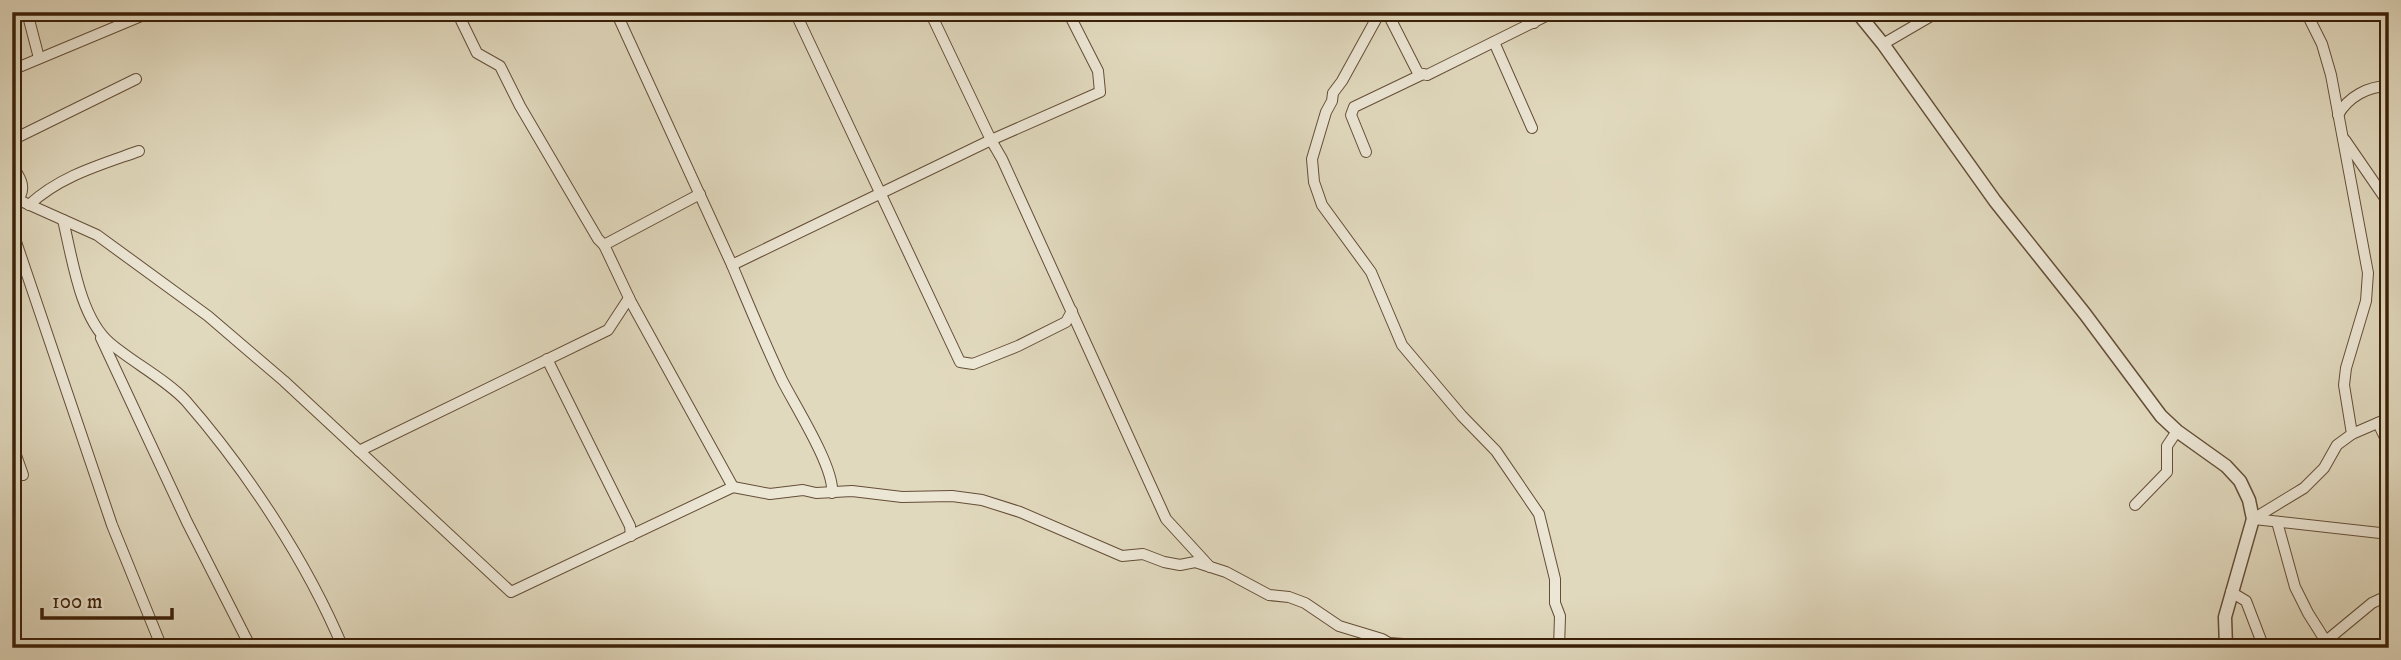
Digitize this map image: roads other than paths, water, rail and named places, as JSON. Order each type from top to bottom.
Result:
[{"type":"street","points":[[27,12],[39,58]]},
{"type":"street","points":[[12,70],[151,12]]},
{"type":"street","points":[[457,12],[477,52],[500,66],[520,106],[604,245],[629,298],[733,487]]},
{"type":"street","points":[[616,12],[781,378],[822,457],[833,484],[832,492]]},
{"type":"street","points":[[795,12],[960,362],[973,364],[1030,340],[1066,322],[1072,310]]},
{"type":"street","points":[[930,12],[1002,159],[1167,519],[1210,567]]},
{"type":"street","points":[[732,265],[991,140],[1100,92],[1098,71],[1068,12]]},
{"type":"street","points":[[1380,12],[1333,93],[1312,159],[1314,182],[1322,205],[1371,272],[1402,345],[1496,451],[1539,514],[1555,579],[1555,603],[1560,616],[1559,648]]},
{"type":"street","points":[[1387,12],[1418,73],[1427,75],[1554,12]]},
{"type":"street","points":[[1528,12],[1534,23]]},
{"type":"street","points":[[1857,12],[1883,44],[1995,201],[2085,314],[2161,416],[2177,431],[2226,466],[2239,481],[2249,500],[2253,519],[2225,617],[2226,648]]},
{"type":"street","points":[[1883,44],[1938,12]]},
{"type":"street","points":[[2307,13],[2322,44],[2331,75],[2368,273],[2365,301],[2346,368],[2344,385],[2352,434]]},
{"type":"street","points":[[1494,42],[1532,128]]},
{"type":"street","points":[[1366,152],[1351,115],[1354,107],[1423,74]]},
{"type":"street","points":[[12,139],[136,79]]},
{"type":"street","points":[[2338,116],[2344,105],[2356,96],[2371,89],[2389,86]]},
{"type":"street","points":[[2341,134],[2389,204]]},
{"type":"street","points":[[29,205],[40,194],[70,176],[139,151]]},
{"type":"street","points":[[12,165],[23,184],[23,190],[15,198],[97,235],[208,316],[284,381],[512,592],[733,487],[771,494],[852,491],[902,497],[952,496],[982,500],[1020,512],[1122,556],[1143,554],[1164,562],[1180,565],[1195,562],[1226,572],[1269,595],[1289,597],[1305,603],[1339,626],[1388,643],[1417,648]]},
{"type":"street","points":[[604,245],[700,194]]},
{"type":"street","points":[[63,220],[80,290],[95,325],[187,522],[251,648]]},
{"type":"street","points":[[12,230],[112,525],[162,648]]},
{"type":"street","points":[[359,451],[608,330],[629,298]]},
{"type":"street","points":[[95,325],[107,341],[184,399],[254,489],[297,558],[343,648]]},
{"type":"street","points":[[547,359],[630,526],[631,536]]},
{"type":"street","points":[[2253,519],[2304,488],[2324,468],[2337,445],[2352,434],[2389,418]]},
{"type":"street","points":[[2378,423],[2389,446]]},
{"type":"street","points":[[2135,505],[2166,472],[2167,446],[2177,431]]},
{"type":"street","points":[[12,444],[23,475]]},
{"type":"street","points":[[2253,519],[2389,534]]},
{"type":"street","points":[[2277,522],[2295,587],[2328,644],[2372,603],[2389,594]]},
{"type":"street","points":[[2231,592],[2246,601],[2264,648]]}]
